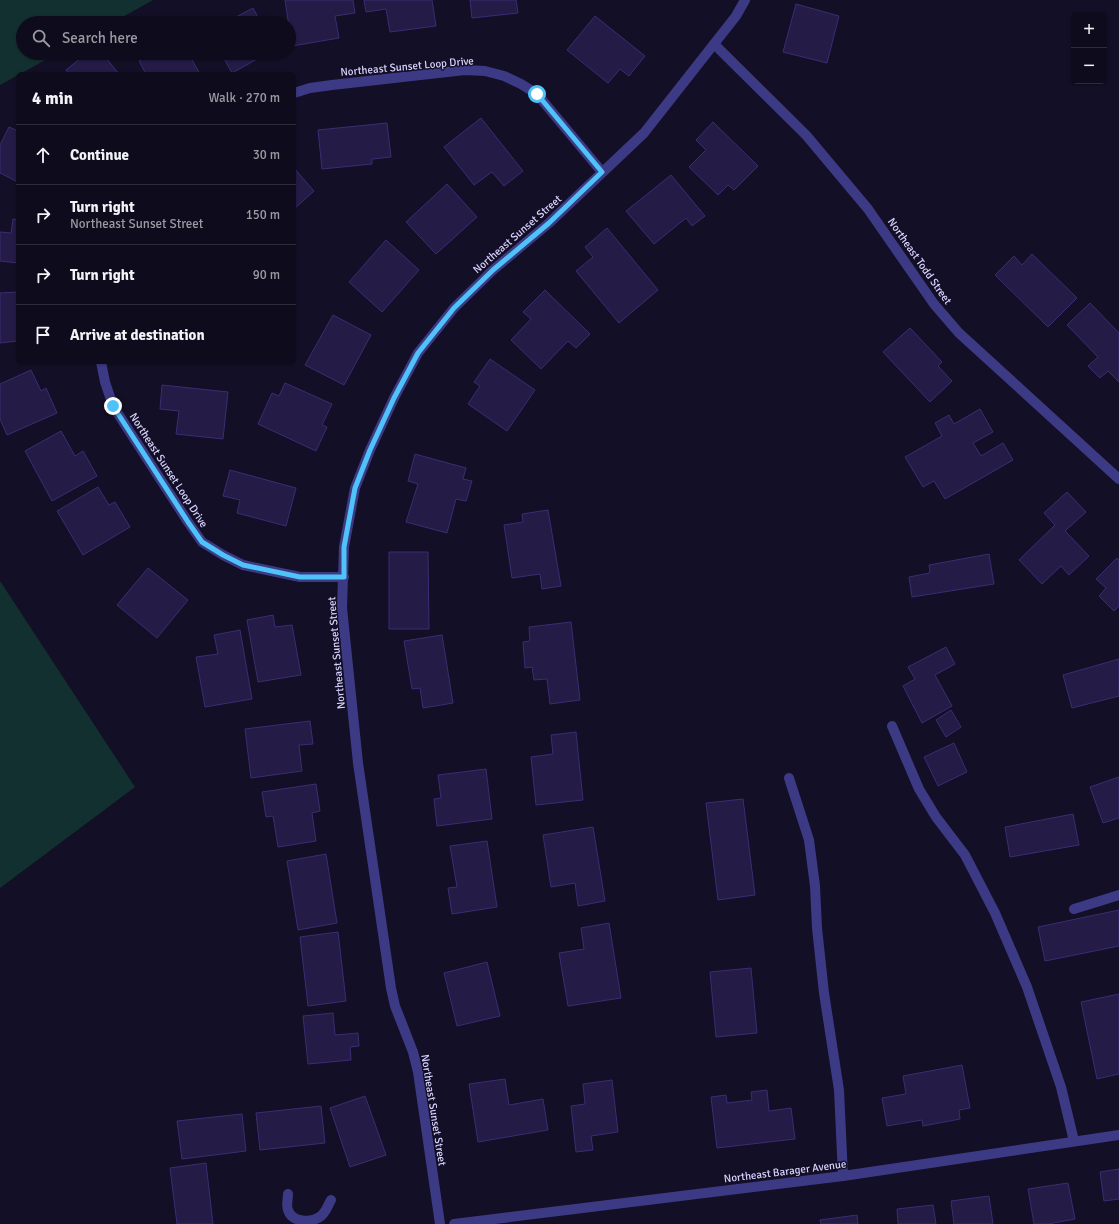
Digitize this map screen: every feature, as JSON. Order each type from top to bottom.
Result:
[{"type":"street","name":"Northeast Sunset Street","points":[[440,1224],[418,1072],[413,1052],[395,1006],[391,988],[358,763],[342,608],[344,547],[355,488],[370,450],[394,398],[418,353],[454,308],[493,270],[549,223],[644,133],[736,16],[745,0]]},
{"type":"street","name":"Northeast Todd Street","points":[[714,44],[806,135],[868,209],[934,304],[959,333],[1119,479]]},
{"type":"street","name":"Northeast Sunset Loop Drive","points":[[296,92],[310,88],[347,83],[465,70],[504,76],[537,94],[602,172]]},
{"type":"street","name":"Northeast Sunset Loop Drive","points":[[101,364],[105,382],[113,406],[202,542],[243,565],[300,577],[344,577]]},
{"type":"street","points":[[892,726],[919,789],[936,817],[965,855],[995,914],[1027,987],[1061,1087],[1074,1142]]},
{"type":"street","points":[[789,778],[809,840],[815,886],[817,935],[839,1090],[843,1176]]},
{"type":"street","points":[[1074,909],[1119,895]]},
{"type":"street","name":"Northeast Barager Avenue","points":[[454,1224],[843,1176],[1119,1135]]},
{"type":"street","points":[[288,1194],[288,1210],[294,1218],[303,1220],[311,1220],[320,1216],[325,1211],[331,1200]]},
{"type":"green space","points":[[0,0],[153,0],[124,16],[16,16],[16,60],[45,60],[24,72],[16,72],[16,76],[0,85]]},
{"type":"green space","points":[[0,581],[135,787],[0,888]]},
{"type":"building","points":[[285,0],[353,0],[355,13],[335,16],[339,38],[296,45],[296,16],[287,16]]},
{"type":"building","points":[[364,0],[432,0],[436,26],[390,32],[386,9],[366,12]]},
{"type":"building","points":[[470,0],[516,0],[518,13],[472,18]]},
{"type":"building","points":[[796,4],[839,16],[827,63],[783,52]]},
{"type":"building","points":[[253,8],[257,16],[238,16]]},
{"type":"building","points":[[595,16],[645,56],[629,76],[620,69],[608,83],[567,50]]},
{"type":"building","points":[[78,60],[108,60],[117,72],[68,72],[66,70]]},
{"type":"building","points":[[192,60],[199,72],[145,72],[139,61]]},
{"type":"building","points":[[225,60],[255,60],[234,72],[231,72]]},
{"type":"building","points":[[481,118],[523,171],[504,186],[492,172],[474,185],[444,147]]},
{"type":"building","points":[[713,122],[758,166],[734,190],[728,185],[718,195],[689,167],[706,150],[696,140]]},
{"type":"building","points":[[387,123],[391,157],[372,159],[372,164],[322,169],[318,130]]},
{"type":"building","points":[[9,127],[16,130],[16,181],[0,173],[0,145]]},
{"type":"building","points":[[296,170],[314,191],[296,207]]},
{"type":"building","points":[[671,175],[705,216],[692,226],[686,218],[654,244],[626,211]]},
{"type":"building","points":[[447,184],[477,217],[436,254],[406,222]]},
{"type":"building","points":[[13,219],[16,220],[16,263],[0,261],[0,232],[11,233]]},
{"type":"building","points":[[607,228],[658,290],[619,323],[576,271],[593,257],[585,247]]},
{"type":"building","points":[[386,240],[419,270],[382,312],[349,282]]},
{"type":"building","points":[[1032,254],[1077,298],[1048,327],[995,275],[1014,256],[1022,265]]},
{"type":"building","points":[[545,290],[590,334],[576,348],[568,341],[541,369],[511,340],[531,319],[523,312]]},
{"type":"building","points":[[16,292],[16,341],[0,343],[0,293]]},
{"type":"building","points":[[1090,303],[1119,333],[1119,382],[1108,371],[1100,378],[1088,366],[1098,357],[1067,325]]},
{"type":"building","points":[[333,315],[371,335],[344,385],[305,365]]},
{"type":"building","points":[[910,328],[942,362],[938,366],[952,381],[930,402],[883,352]]},
{"type":"building","points":[[490,359],[535,390],[507,431],[468,404],[480,386],[474,382]]},
{"type":"building","points":[[31,370],[41,391],[46,388],[57,413],[7,435],[0,419],[0,384]]},
{"type":"building","points":[[285,383],[332,404],[322,425],[327,427],[316,451],[258,424],[272,393],[279,396]]},
{"type":"building","points":[[162,385],[228,392],[223,439],[176,434],[179,411],[160,409]]},
{"type":"building","points":[[980,409],[993,432],[973,443],[981,456],[1003,443],[1013,460],[945,499],[934,481],[923,487],[905,457],[942,436],[935,423],[949,415],[954,424]]},
{"type":"building","points":[[61,431],[75,456],[83,451],[97,476],[52,501],[25,451]]},
{"type":"building","points":[[415,454],[466,468],[463,479],[472,481],[466,501],[456,499],[447,533],[406,522],[418,484],[408,481]]},
{"type":"building","points":[[230,470],[296,488],[286,526],[237,513],[240,500],[223,496]]},
{"type":"building","points":[[98,487],[109,505],[115,502],[130,527],[83,555],[57,511]]},
{"type":"building","points":[[1067,492],[1086,512],[1065,531],[1089,556],[1069,575],[1061,566],[1042,584],[1019,560],[1055,525],[1044,513]]},
{"type":"building","points":[[548,510],[561,586],[542,589],[540,574],[512,578],[504,525],[523,522],[522,514]]},
{"type":"building","points":[[389,552],[428,552],[429,629],[389,629]]},
{"type":"building","points":[[989,554],[994,584],[912,597],[909,577],[930,573],[929,565]]},
{"type":"building","points":[[1117,558],[1119,560],[1119,606],[1114,611],[1099,596],[1106,588],[1096,579]]},
{"type":"building","points":[[148,568],[188,600],[157,638],[117,605]]},
{"type":"building","points":[[273,615],[275,627],[292,625],[301,675],[258,682],[247,620]]},
{"type":"building","points":[[571,622],[580,700],[550,704],[547,679],[534,680],[532,667],[525,668],[523,642],[530,641],[529,627]]},
{"type":"building","points":[[240,630],[252,699],[205,707],[196,657],[218,654],[214,635]]},
{"type":"building","points":[[442,635],[453,703],[423,708],[420,688],[412,689],[404,641]]},
{"type":"building","points":[[946,647],[955,664],[935,675],[952,706],[922,723],[903,686],[915,679],[908,667]]},
{"type":"building","points":[[1119,659],[1119,696],[1072,708],[1063,675]]},
{"type":"building","points":[[951,710],[961,727],[946,737],[936,720]]},
{"type":"building","points":[[310,721],[313,744],[299,745],[302,771],[251,778],[245,729]]},
{"type":"building","points":[[576,732],[583,800],[536,805],[531,757],[553,754],[551,735]]},
{"type":"building","points":[[954,743],[967,772],[938,786],[924,757]]},
{"type":"building","points":[[486,769],[492,819],[437,826],[434,799],[441,798],[438,775]]},
{"type":"building","points":[[1119,777],[1119,818],[1103,823],[1090,787]]},
{"type":"building","points":[[316,784],[320,811],[312,813],[316,841],[278,847],[273,816],[266,817],[262,792]]},
{"type":"building","points":[[743,799],[755,895],[718,900],[706,803]]},
{"type":"building","points":[[1073,814],[1079,845],[1010,857],[1005,827]]},
{"type":"building","points":[[593,827],[605,901],[578,906],[575,883],[551,887],[543,835]]},
{"type":"building","points":[[487,841],[497,907],[452,914],[448,888],[457,887],[450,846]]},
{"type":"building","points":[[326,854],[337,923],[298,930],[287,861]]},
{"type":"building","points":[[1119,910],[1119,946],[1045,961],[1038,927]]},
{"type":"building","points":[[609,923],[621,998],[568,1006],[559,953],[584,949],[581,928]]},
{"type":"building","points":[[338,932],[346,1001],[308,1006],[300,937]]},
{"type":"building","points":[[487,962],[500,1016],[457,1026],[444,973]]},
{"type":"building","points":[[751,968],[757,1033],[716,1037],[710,972]]},
{"type":"building","points":[[1119,994],[1119,1074],[1097,1079],[1081,1002]]},
{"type":"building","points":[[333,1013],[335,1035],[358,1033],[359,1046],[350,1047],[351,1060],[308,1064],[303,1016]]},
{"type":"building","points":[[962,1065],[970,1108],[959,1110],[960,1119],[923,1126],[922,1120],[887,1126],[882,1098],[906,1094],[903,1076]]},
{"type":"building","points":[[505,1079],[509,1105],[543,1099],[548,1130],[478,1142],[469,1084]]},
{"type":"building","points":[[612,1080],[618,1132],[591,1136],[593,1150],[576,1152],[571,1106],[585,1104],[583,1084]]},
{"type":"building","points":[[767,1090],[769,1111],[791,1108],[795,1139],[717,1148],[711,1097],[726,1095],[727,1103],[752,1100],[751,1092]]},
{"type":"building","points":[[365,1096],[386,1155],[350,1167],[330,1108]]},
{"type":"building","points":[[321,1106],[325,1143],[260,1150],[256,1113]]},
{"type":"building","points":[[242,1114],[246,1151],[182,1159],[177,1121]]},
{"type":"building","points":[[206,1163],[213,1224],[177,1224],[170,1168]]},
{"type":"building","points":[[1119,1169],[1119,1199],[1104,1201],[1100,1172]]},
{"type":"building","points":[[1068,1183],[1075,1219],[1048,1224],[1034,1224],[1028,1189]]},
{"type":"building","points":[[989,1196],[993,1224],[954,1224],[951,1201]]},
{"type":"building","points":[[933,1205],[936,1224],[898,1224],[897,1209]]},
{"type":"building","points":[[857,1215],[858,1224],[821,1224],[820,1220]]},
{"type":"route","points":[[113,406],[202,542],[243,565],[300,577],[344,577],[344,547],[355,488],[370,450],[394,398],[418,353],[454,308],[493,270],[549,223],[602,172],[537,94]]}]
